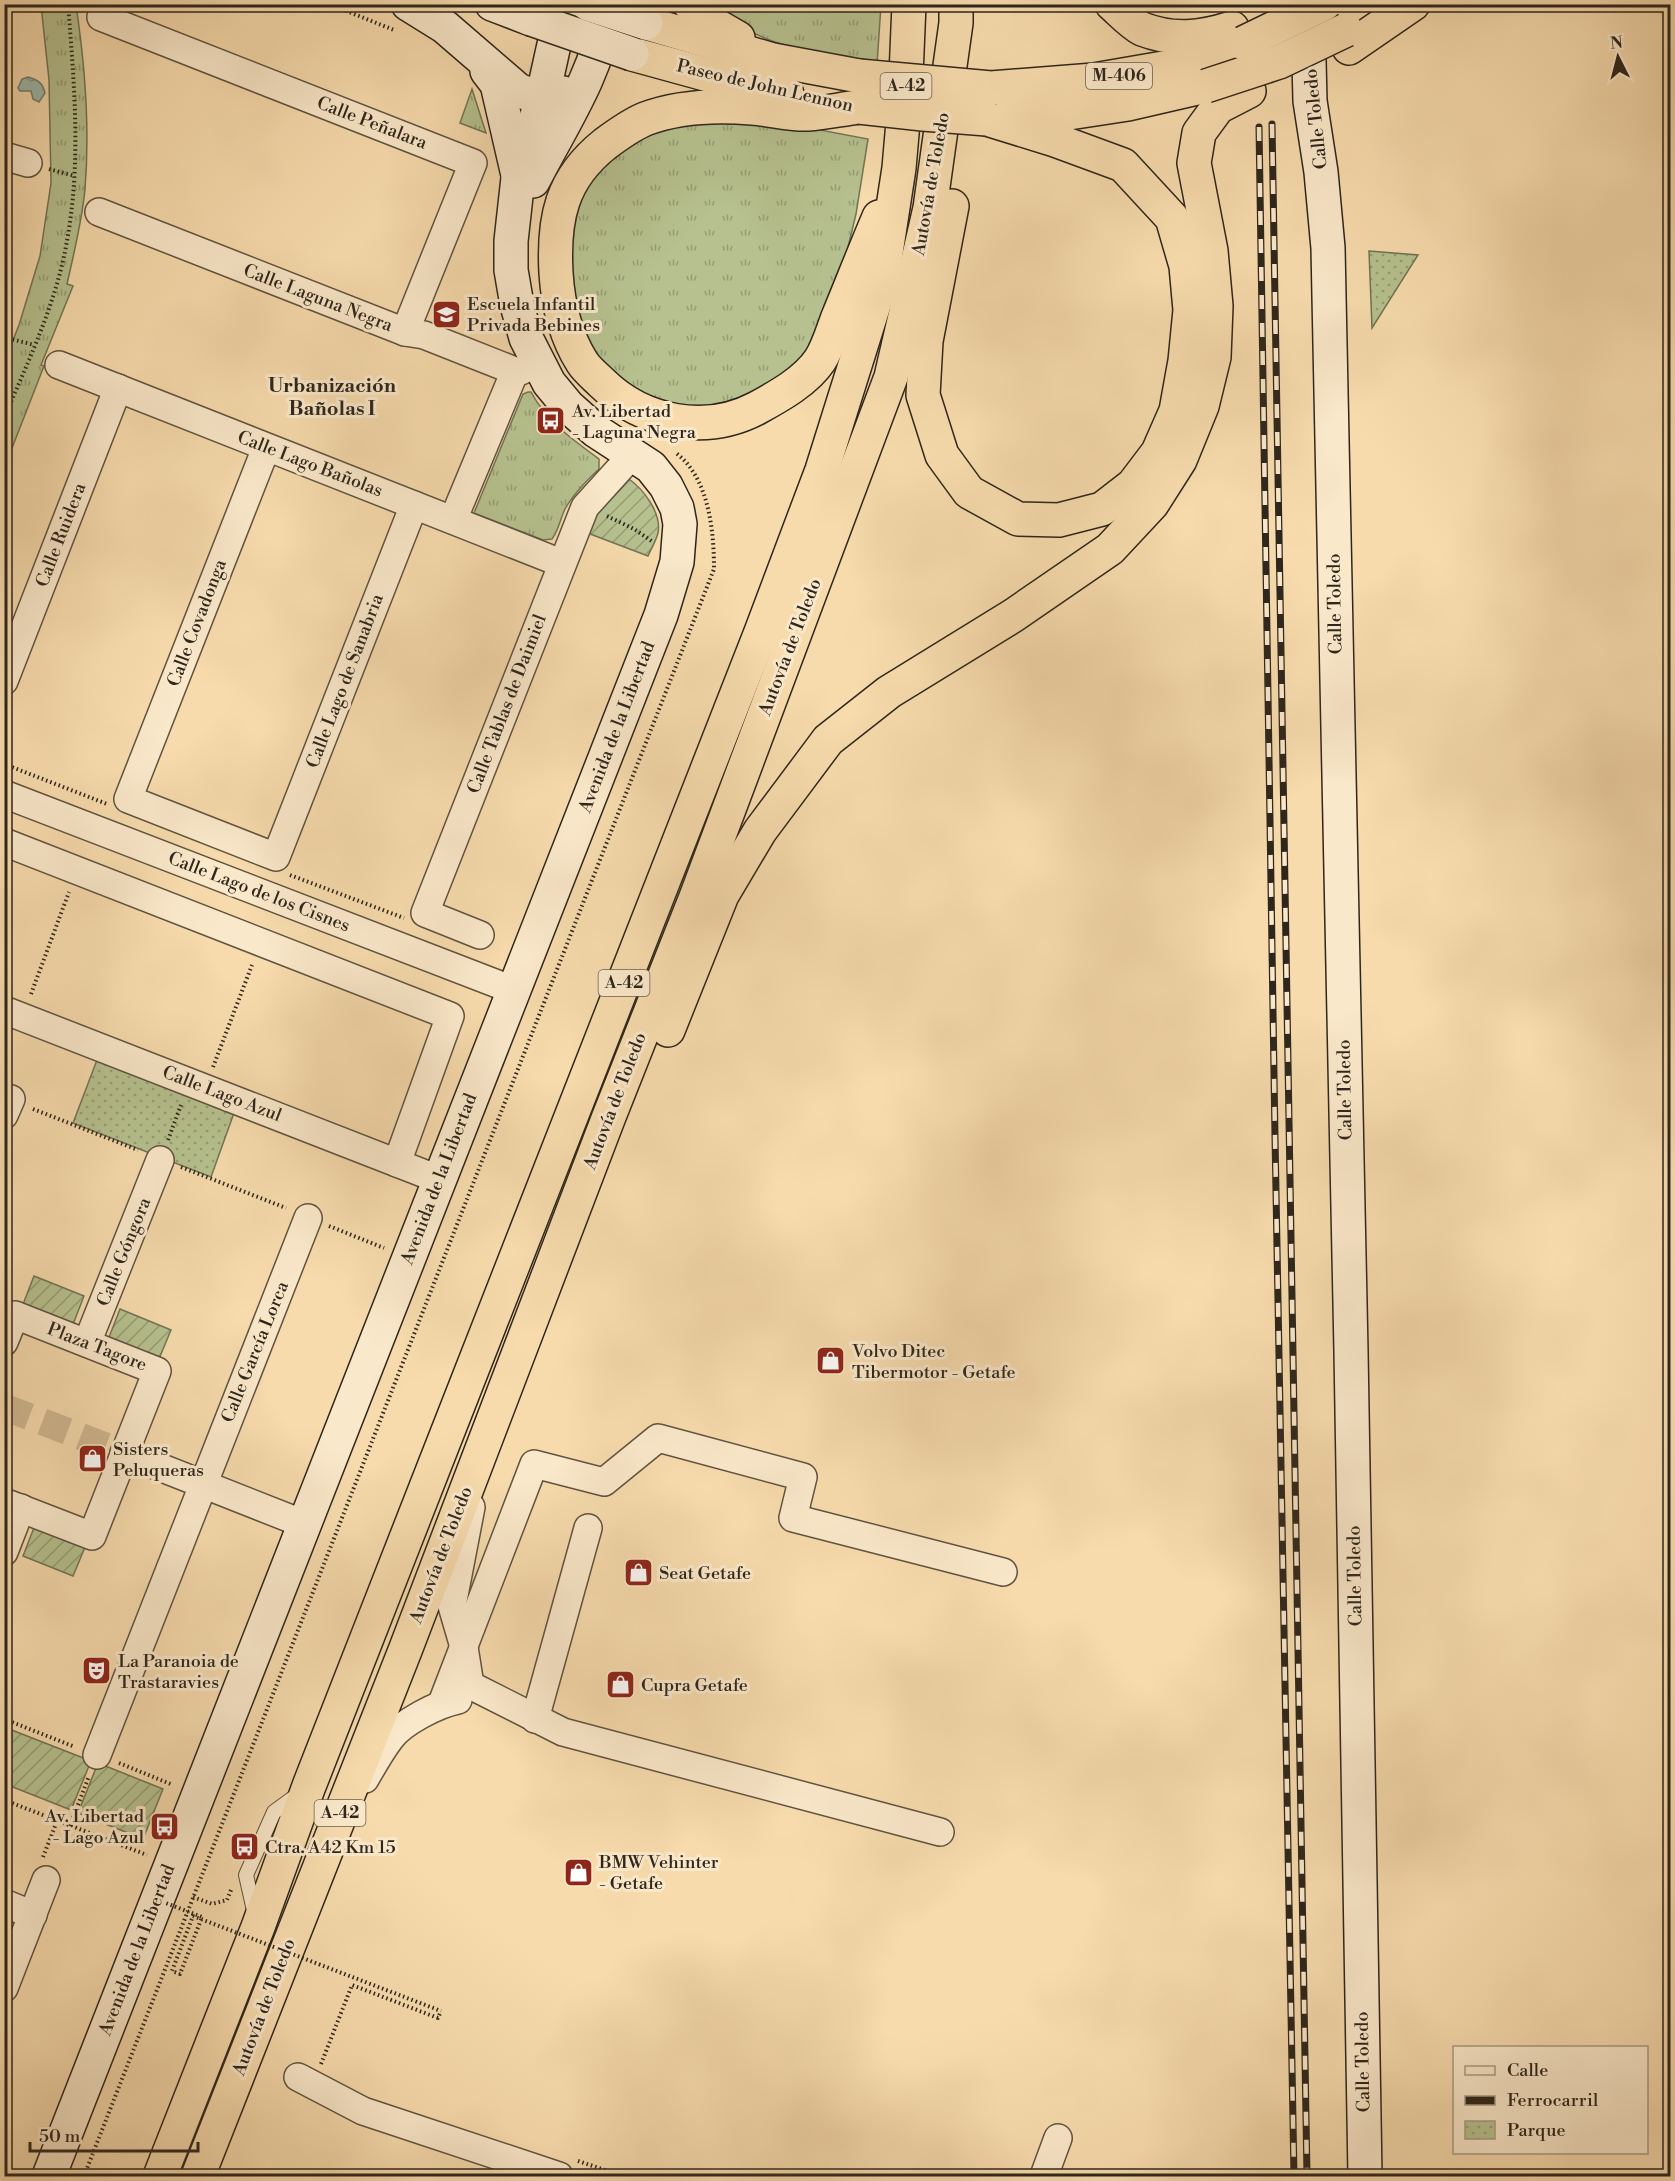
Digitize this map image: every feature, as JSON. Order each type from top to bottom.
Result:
[{"type":"highway","points":[[690,4],[700,16],[773,60]]},
{"type":"highway","name":"Autovía de Toledo","points":[[160,2176],[258,1927],[309,1786],[761,632],[822,470],[882,279],[899,168],[909,4]]},
{"type":"highway","points":[[1112,4],[1140,28],[1169,36],[1244,34],[1314,4]]},
{"type":"highway","name":"Paseo de John Lennon","points":[[989,103],[1094,80],[1174,66],[1244,34],[1324,4]]},
{"type":"highway","name":"Paseo de John Lennon","points":[[632,54],[745,85],[859,91],[1069,113],[1119,106],[1206,86],[1348,39],[1381,4]]},
{"type":"highway","points":[[508,1384],[586,1228],[722,895],[760,831],[828,740],[889,692],[1014,615],[1110,549],[1152,504],[1180,460],[1202,406],[1214,357],[1215,306],[1211,251],[1194,163],[1198,133],[1218,107],[1413,4]]},
{"type":"highway","points":[[956,14],[968,70],[954,193],[926,341],[923,395],[942,455],[969,492],[1018,519],[1059,520],[1102,509],[1133,485],[1158,452],[1176,411],[1185,361],[1190,310],[1186,266],[1172,218],[1123,165],[1055,140],[989,103]]},
{"type":"highway","name":"Autovía de Toledo","points":[[198,2176],[696,897],[891,377],[930,208],[956,14]]},
{"type":"highway","name":"Paseo de John Lennon","points":[[646,24],[773,60],[859,91]]},
{"type":"highway","points":[[859,91],[806,114],[718,106],[677,110],[644,119],[592,155],[578,171],[566,191],[558,213],[554,245],[560,308],[569,338],[583,364],[608,389],[635,407],[656,417],[678,422],[715,423],[740,417],[790,391],[820,360],[899,168]]},
{"type":"street","points":[[492,4],[632,54]]},
{"type":"street","name":"Avenida de la Libertad","points":[[49,2176],[661,615],[677,562],[680,524],[666,486],[651,467],[596,431],[568,406],[549,383],[526,366],[526,338],[516,305],[511,270],[511,241],[518,178],[542,99],[563,4]]},
{"type":"street","points":[[588,4],[646,24]]},
{"type":"street","name":"Avenida de la Libertad","points":[[514,217],[590,72],[604,30],[608,4]]},
{"type":"street","name":"Calle Toledo","points":[[1307,4],[1310,101],[1322,172],[1328,248],[1351,1351],[1365,2176]]},
{"type":"street","name":"Calle Peñalara","points":[[101,17],[473,163],[405,332]]},
{"type":"street","points":[[402,17],[445,27],[518,90],[542,99],[561,94],[584,83]]},
{"type":"street","name":"Avenida de la Libertad","points":[[462,42],[497,84],[518,178]]},
{"type":"street","name":"Calle Laguna Negra","points":[[99,212],[405,332],[424,335],[526,366]]},
{"type":"street","name":"Calle Lago Bañolas","points":[[59,365],[561,563]]},
{"type":"street","points":[[453,520],[526,366]]},
{"type":"street","name":"Calle Ruidera","points":[[4,681],[118,388]]},
{"type":"street","name":"Calle Covadonga","points":[[266,448],[128,799],[276,856]]},
{"type":"street","name":"Calle Tablas de Daimiel","points":[[480,935],[425,913],[585,507],[633,454]]},
{"type":"street","name":"Calle Lago de Sanabria","points":[[276,856],[414,505]]},
{"type":"street","name":"Calle Lago de los Cisnes","points":[[4,794],[513,990]]},
{"type":"street","points":[[4,842],[450,1016],[397,1163]]},
{"type":"street","name":"Calle Lago Azul","points":[[14,1014],[438,1179]]},
{"type":"street","name":"Calle Góngora","points":[[87,1343],[161,1160]]},
{"type":"street","name":"Calle García Lorca","points":[[98,1755],[308,1218]]},
{"type":"street","name":"Plaza Tagore","points":[[4,1342],[15,1315],[157,1371],[92,1536],[13,1505]]},
{"type":"street","points":[[442,1703],[534,1464],[604,1482],[658,1438],[803,1478],[793,1518],[1003,1572]]},
{"type":"street","points":[[482,1450],[452,1606],[464,1647],[471,1685],[563,1732],[940,1832]]},
{"type":"street","points":[[124,1454],[304,1524]]},
{"type":"street","points":[[4,1552],[13,1505]]},
{"type":"street","points":[[535,1719],[588,1528]]},
{"type":"street","points":[[333,1831],[391,1736],[430,1708],[442,1703],[466,1699],[506,1704]]},
{"type":"street","points":[[4,1988],[46,1880]]},
{"type":"street","points":[[4,1904],[33,1914]]},
{"type":"street","points":[[309,2072],[363,2111],[563,2167]]},
{"type":"street","points":[[1044,2176],[1058,2138]]},
{"type":"path","points":[[4,418],[46,318],[61,267],[75,187],[76,114],[68,4]]},
{"type":"path","points":[[329,4],[402,17]]},
{"type":"path","points":[[4,337],[34,345]]},
{"type":"path","points":[[585,507],[634,529],[659,545]]},
{"type":"path","points":[[14,1014],[77,870]]},
{"type":"path","points":[[161,1160],[198,1084],[261,942]]},
{"type":"path","points":[[8,1107],[161,1160],[384,1248]]},
{"type":"path","points":[[380,1257],[388,1238]]},
{"type":"path","points":[[70,1826],[98,1755]]},
{"type":"path","points":[[4,1800],[170,1864]]},
{"type":"path","points":[[193,1897],[212,1904],[227,1900],[234,1879]]},
{"type":"path","points":[[158,1900],[202,1917],[199,1926],[180,1974],[172,1971],[193,1916],[203,1921],[441,2011],[438,2018],[352,1985],[309,2072]]},
{"type":"path","points":[[563,2167],[623,2176]]},
{"type":"green space","points":[[41,5],[76,5],[86,97],[85,189],[67,284],[73,286],[41,365],[44,366],[5,466],[5,360],[19,325],[40,256],[51,183],[49,80]]},
{"type":"green space","points":[[710,5],[881,5],[877,64],[810,52],[768,39],[728,19]]},
{"type":"green space","points":[[472,89],[486,133],[460,123]]},
{"type":"green space","points":[[752,117],[868,139],[856,214],[841,276],[804,361],[738,404],[686,409],[628,390],[587,345],[571,297],[565,240],[591,170],[667,122]]},
{"type":"green space","points":[[1369,251],[1418,255],[1372,328]]},
{"type":"green space","points":[[531,392],[537,403],[561,430],[599,459],[599,469],[569,503],[552,539],[543,540],[474,513],[523,394]]},
{"type":"green space","points":[[629,479],[645,495],[657,518],[658,533],[648,556],[585,532],[597,512]]},
{"type":"green space","points":[[97,1060],[234,1113],[211,1177],[73,1123]]},
{"type":"green space","points":[[34,1276],[84,1296],[70,1332],[20,1312]]},
{"type":"green space","points":[[120,1309],[171,1330],[156,1366],[106,1345]]},
{"type":"green space","points":[[37,1520],[88,1540],[73,1576],[23,1556]]},
{"type":"green space","points":[[4,1727],[91,1761],[71,1810],[5,1784]]},
{"type":"green space","points":[[98,1763],[163,1789],[143,1839],[78,1813]]},
{"type":"water","points":[[28,77],[43,87],[45,93],[39,102],[33,99],[31,91],[20,91],[18,88],[22,79]]},
{"type":"tunnel","points":[[4,1407],[124,1453]]},
{"type":"railway","points":[[1272,124],[1307,2176]]},
{"type":"railway","points":[[1259,127],[1294,2176]]},
{"type":"place","name":"Escuela Infantil Privada Bebines","points":[[446,314]]},
{"type":"place","name":"Av. Libertad - Laguna Negra","points":[[551,421]]},
{"type":"place","name":"Volvo Ditec Tibermotor - Getafe","points":[[831,1361]]},
{"type":"place","name":"Sisters Peluqueras","points":[[92,1459]]},
{"type":"place","name":"Seat Getafe","points":[[638,1573]]},
{"type":"place","name":"La Paranoia de Trastaravies","points":[[97,1671]]},
{"type":"place","name":"Cupra Getafe","points":[[620,1685]]},
{"type":"place","name":"Av. Libertad - Lago Azul","points":[[165,1826]]},
{"type":"place","name":"Ctra. A42 Km 15","points":[[244,1847]]},
{"type":"place","name":"BMW Vehinter - Getafe","points":[[578,1872]]},
{"type":"district","name":"Urbanización Bañolas I","points":[[332,398]]}]
